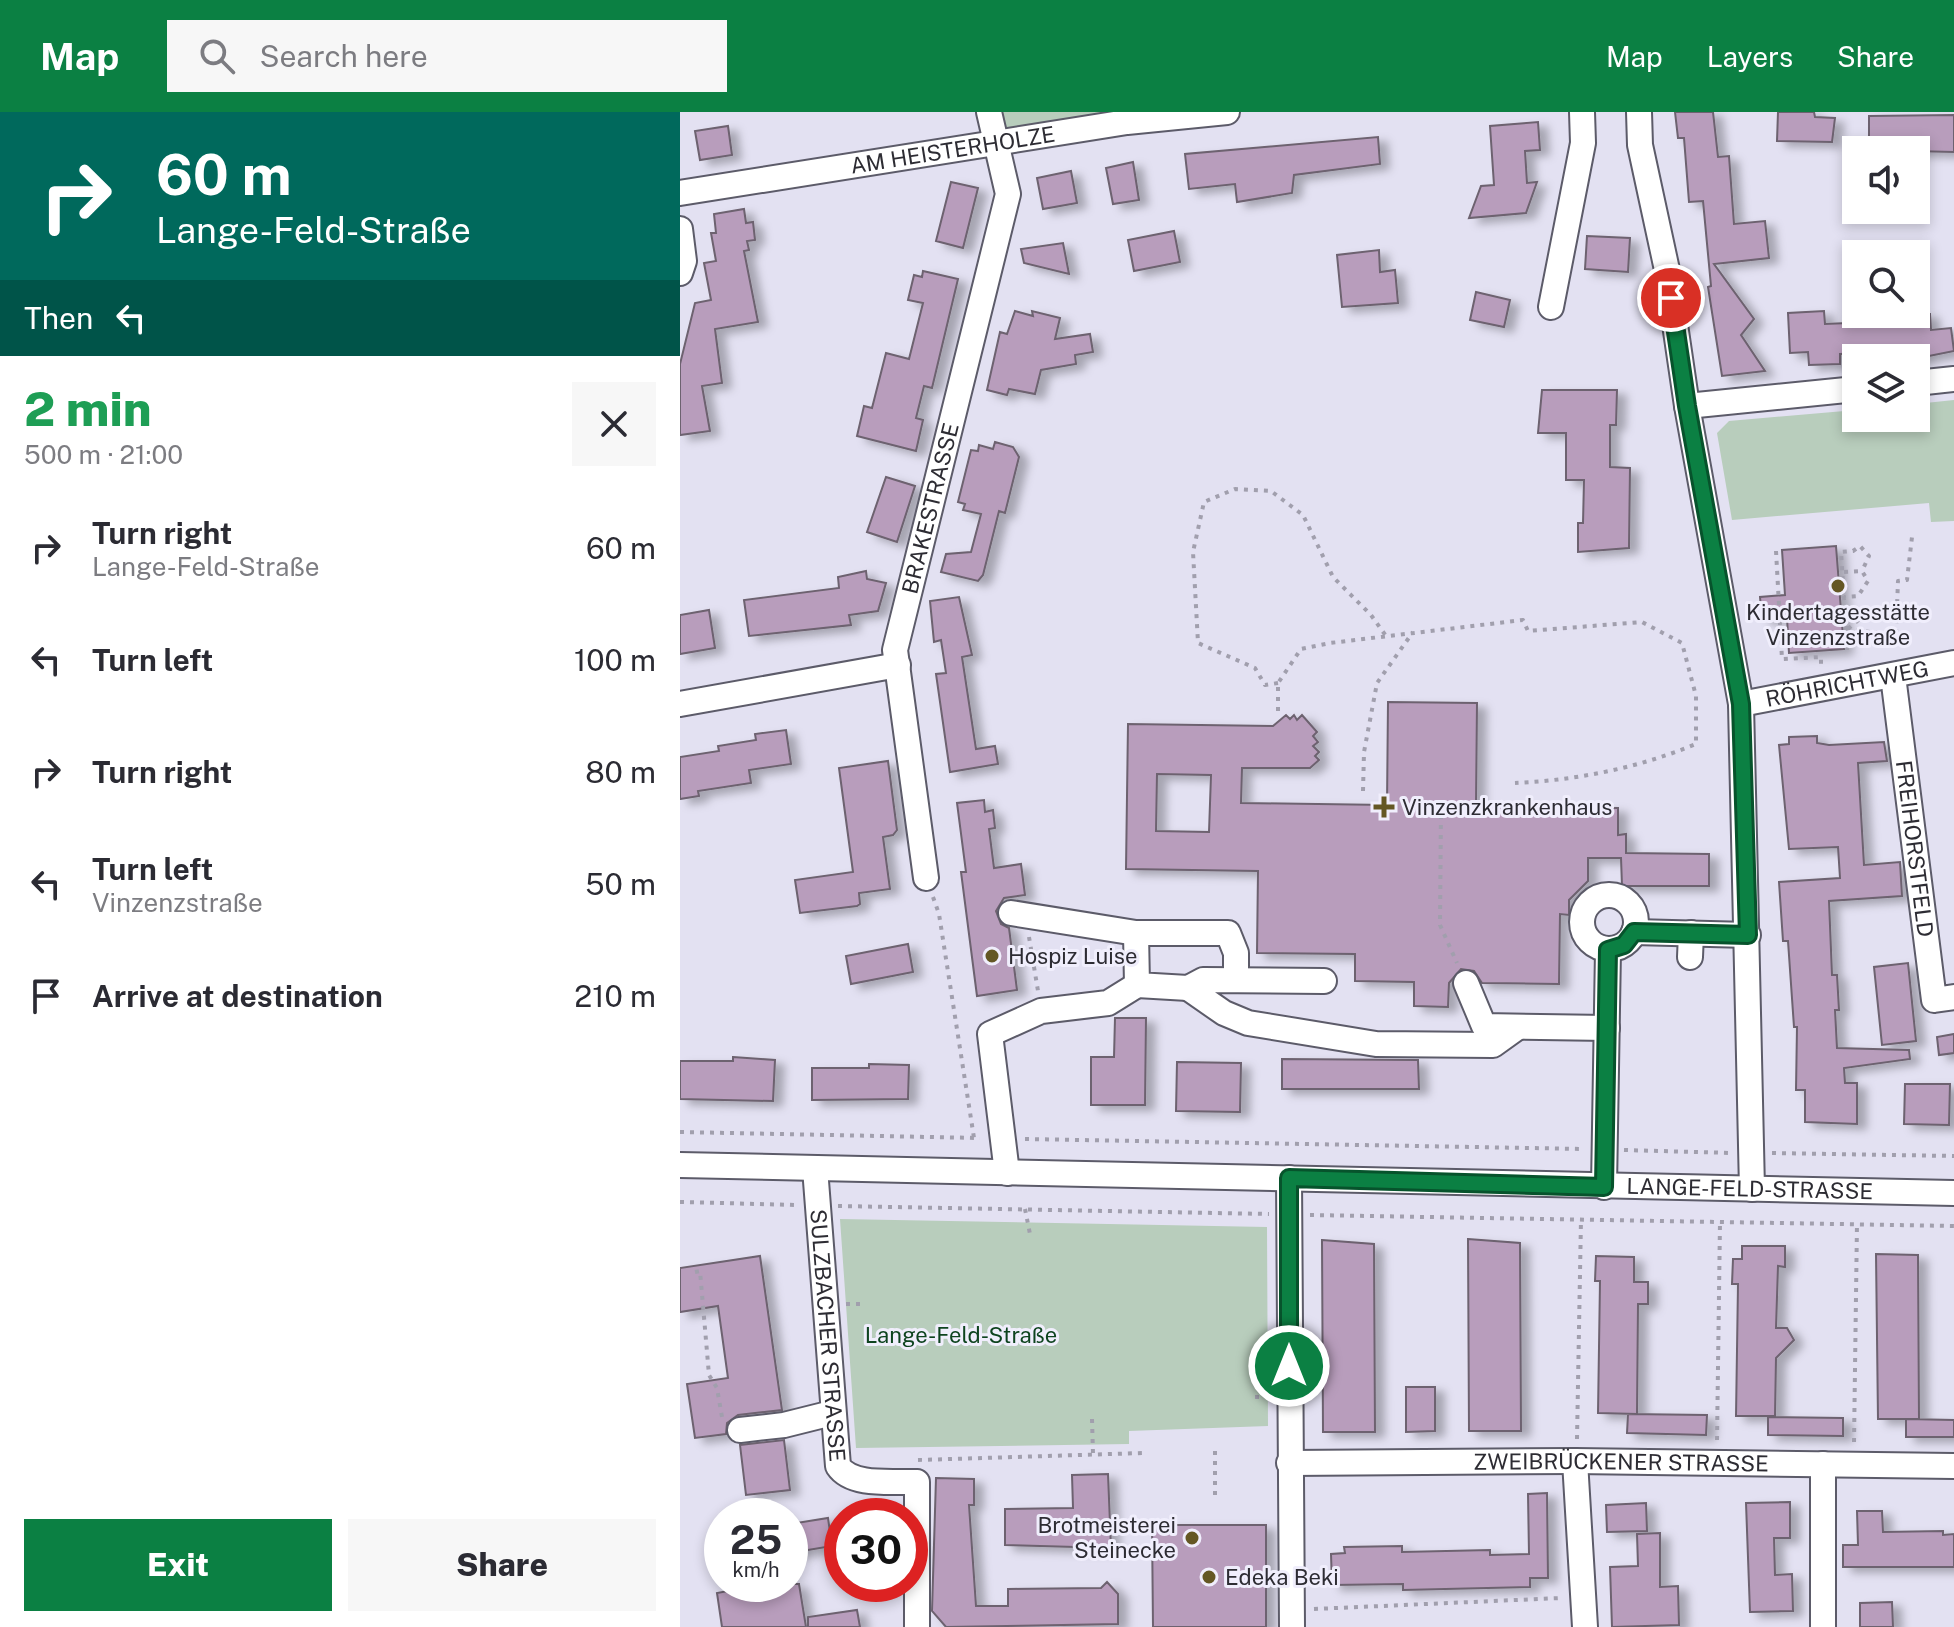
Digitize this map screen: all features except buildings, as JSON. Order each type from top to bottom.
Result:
[{"type":"street","name":"BRAKESTRASSE","points":[[926,878],[895,650],[1008,194],[989,112]]},
{"type":"street","name":"AM HEISTERHOLZE","points":[[680,193],[995,144],[1126,117],[1227,112]]},
{"type":"street","points":[[1551,307],[1583,143],[1582,112]]},
{"type":"street","points":[[1639,112],[1640,145],[1667,270],[1687,406],[1741,704],[1752,1189]]},
{"type":"street","points":[[680,229],[684,261],[680,273]]},
{"type":"street","points":[[1930,382],[1954,379]]},
{"type":"street","points":[[1687,406],[1842,390]]},
{"type":"street","name":"RÖHRICHTWEG","points":[[1741,704],[1954,663]]},
{"type":"street","points":[[680,704],[898,665]]},
{"type":"street","name":"FREIHORSTFELD","points":[[1893,676],[1934,1000],[1954,997]]},
{"type":"street","points":[[1606,895],[1624,899],[1635,914],[1634,932],[1624,945],[1608,950],[1591,944],[1581,928],[1584,910],[1589,902],[1606,895]]},
{"type":"street","points":[[1018,914],[1136,933],[1228,933],[1236,953],[1236,980]]},
{"type":"street","points":[[1634,932],[1691,945],[1748,935]]},
{"type":"street","points":[[1136,933],[1137,985]]},
{"type":"street","points":[[1604,1187],[1608,950]]},
{"type":"street","points":[[1188,988],[1203,980],[1324,981]]},
{"type":"street","points":[[1466,983],[1484,1026],[1607,1028]]},
{"type":"street","points":[[1007,1173],[990,1034],[1041,1011],[1108,1003],[1137,985],[1188,988],[1224,1013],[1248,1023],[1376,1044],[1493,1045],[1518,1027]]},
{"type":"street","name":"LANGE-FELD-STRASSE","points":[[680,1165],[1954,1193]]},
{"type":"street","name":"SULZBACHER STRASSE","points":[[815,1168],[815,1205],[838,1466],[844,1475],[855,1479],[917,1482]]},
{"type":"street","points":[[1289,1178],[1292,1618]]},
{"type":"street","points":[[740,1430],[784,1425],[832,1413]]},
{"type":"street","points":[[1575,1461],[1585,1627]]},
{"type":"street","name":"ZWEIBRÜCKENER STRASSE","points":[[1289,1463],[1575,1461],[1954,1466]]},
{"type":"street","points":[[1823,1464],[1823,1627]]},
{"type":"street","points":[[917,1482],[917,1627]]},
{"type":"path","points":[[1278,683],[1265,685],[1255,668],[1198,643],[1193,552],[1204,502],[1235,489],[1271,491],[1303,515],[1333,577],[1386,636]]},
{"type":"path","points":[[1846,631],[1863,630],[1875,635],[1896,633],[1898,581],[1907,580],[1912,537]]},
{"type":"path","points":[[1847,650],[1841,552],[1853,551],[1860,546],[1869,556],[1862,571]]},
{"type":"path","points":[[1776,551],[1782,659],[1821,657],[1822,689]]},
{"type":"path","points":[[1843,572],[1862,571]]},
{"type":"path","points":[[1844,597],[1858,596],[1868,581],[1862,571]]},
{"type":"path","points":[[1846,631],[1861,617],[1884,606],[1897,606]]},
{"type":"path","points":[[1278,711],[1278,683],[1301,649],[1523,620],[1528,631],[1642,622],[1682,643],[1696,696],[1696,744],[1649,764],[1549,781],[1515,783]]},
{"type":"path","points":[[1780,630],[1788,630]]},
{"type":"path","points":[[1363,791],[1364,752],[1377,683],[1413,632]]},
{"type":"path","points":[[1441,805],[1440,925],[1466,983]]},
{"type":"path","points":[[926,878],[939,914],[974,1138]]},
{"type":"path","points":[[1018,914],[1041,1011]]},
{"type":"path","points":[[680,1132],[1954,1156]]},
{"type":"path","points":[[680,1202],[1954,1226]]},
{"type":"path","points":[[1025,1209],[1030,1234]]},
{"type":"path","points":[[1575,1461],[1581,1219]]},
{"type":"path","points":[[1716,1463],[1720,1222]]},
{"type":"path","points":[[1854,1464],[1857,1223]]},
{"type":"path","points":[[695,1272],[700,1271],[709,1375],[717,1388],[721,1417],[740,1430]]},
{"type":"path","points":[[1092,1419],[1093,1454]]},
{"type":"path","points":[[1215,1451],[1215,1501]]},
{"type":"path","points":[[917,1482],[919,1459],[1143,1453]]},
{"type":"path","points":[[1292,1618],[1583,1597]]},
{"type":"green space","points":[[996,112],[1119,112],[1120,117],[999,130]]},
{"type":"green space","points":[[1954,400],[1954,521],[1931,522],[1929,503],[1732,520],[1717,433],[1729,421],[1842,411],[1842,432],[1930,432],[1930,403]]},
{"type":"green space","name":"Lange-Feld-Straße","points":[[840,1219],[1267,1227],[1268,1426],[1129,1431],[1129,1444],[856,1448]]},
{"type":"place","name":"Kindertagesstätte Vinzenzstraße","points":[[1838,586]]},
{"type":"place","name":"Vinzenzkrankenhaus","points":[[1384,807]]},
{"type":"place","name":"Hospiz Luise","points":[[992,956]]},
{"type":"place","name":"Brotmeisterei Steinecke","points":[[1192,1538]]},
{"type":"place","name":"Edeka Beki","points":[[1209,1577]]},
{"type":"route","points":[[1289,1366],[1289,1178],[1604,1187],[1608,950],[1624,945],[1634,932],[1748,935],[1741,704],[1687,406],[1671,298]]}]
